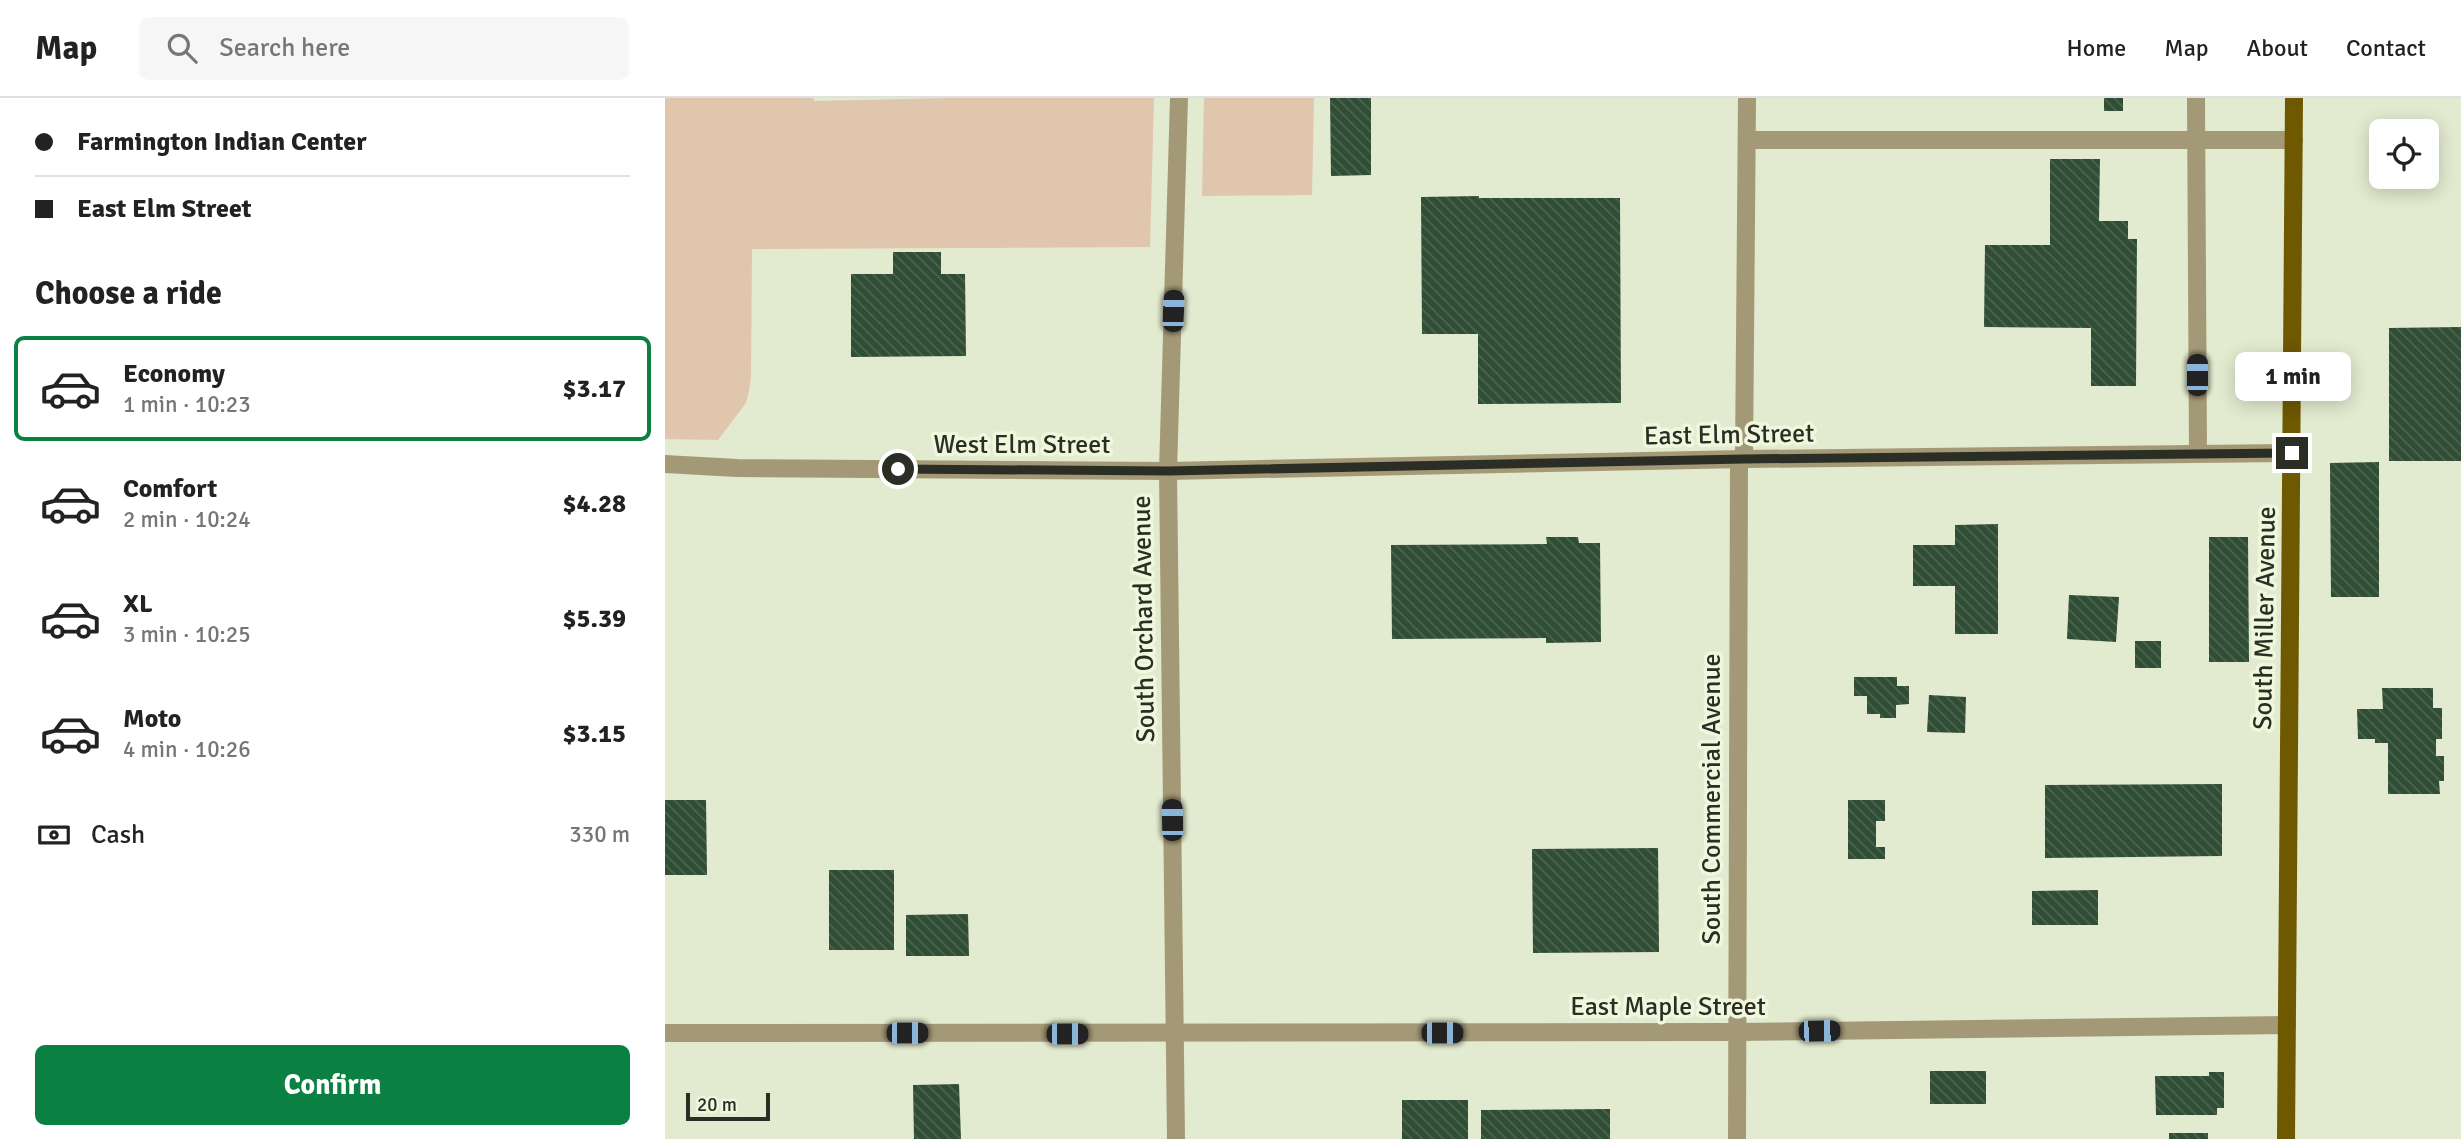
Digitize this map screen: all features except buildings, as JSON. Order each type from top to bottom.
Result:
[{"type":"main road","name":"South Miller Avenue","points":[[2285,1139],[2294,98]]},
{"type":"street","name":"South Orchard Avenue","points":[[1176,1139],[1168,471],[1179,98]]},
{"type":"street","name":"South Commercial Avenue","points":[[1737,1139],[1747,98]]},
{"type":"street","points":[[2196,98],[2198,453]]},
{"type":"street","points":[[1747,140],[2294,140]]},
{"type":"street","name":"East Elm Street","points":[[1168,471],[2292,453]]},
{"type":"street","name":"West Elm Street","points":[[665,464],[737,468],[1168,471]]},
{"type":"street","name":"East Maple Street","points":[[665,1033],[1737,1032],[2287,1025]]},
{"type":"shaded area","points":[[665,98],[814,98],[814,101],[1154,98],[1150,247],[752,249],[751,376],[746,403],[718,440],[665,439]]},
{"type":"shaded area","points":[[1204,98],[1314,98],[1312,195],[1202,196]]},
{"type":"route","points":[[898,469],[1168,471],[1744,459],[2292,453]]}]
